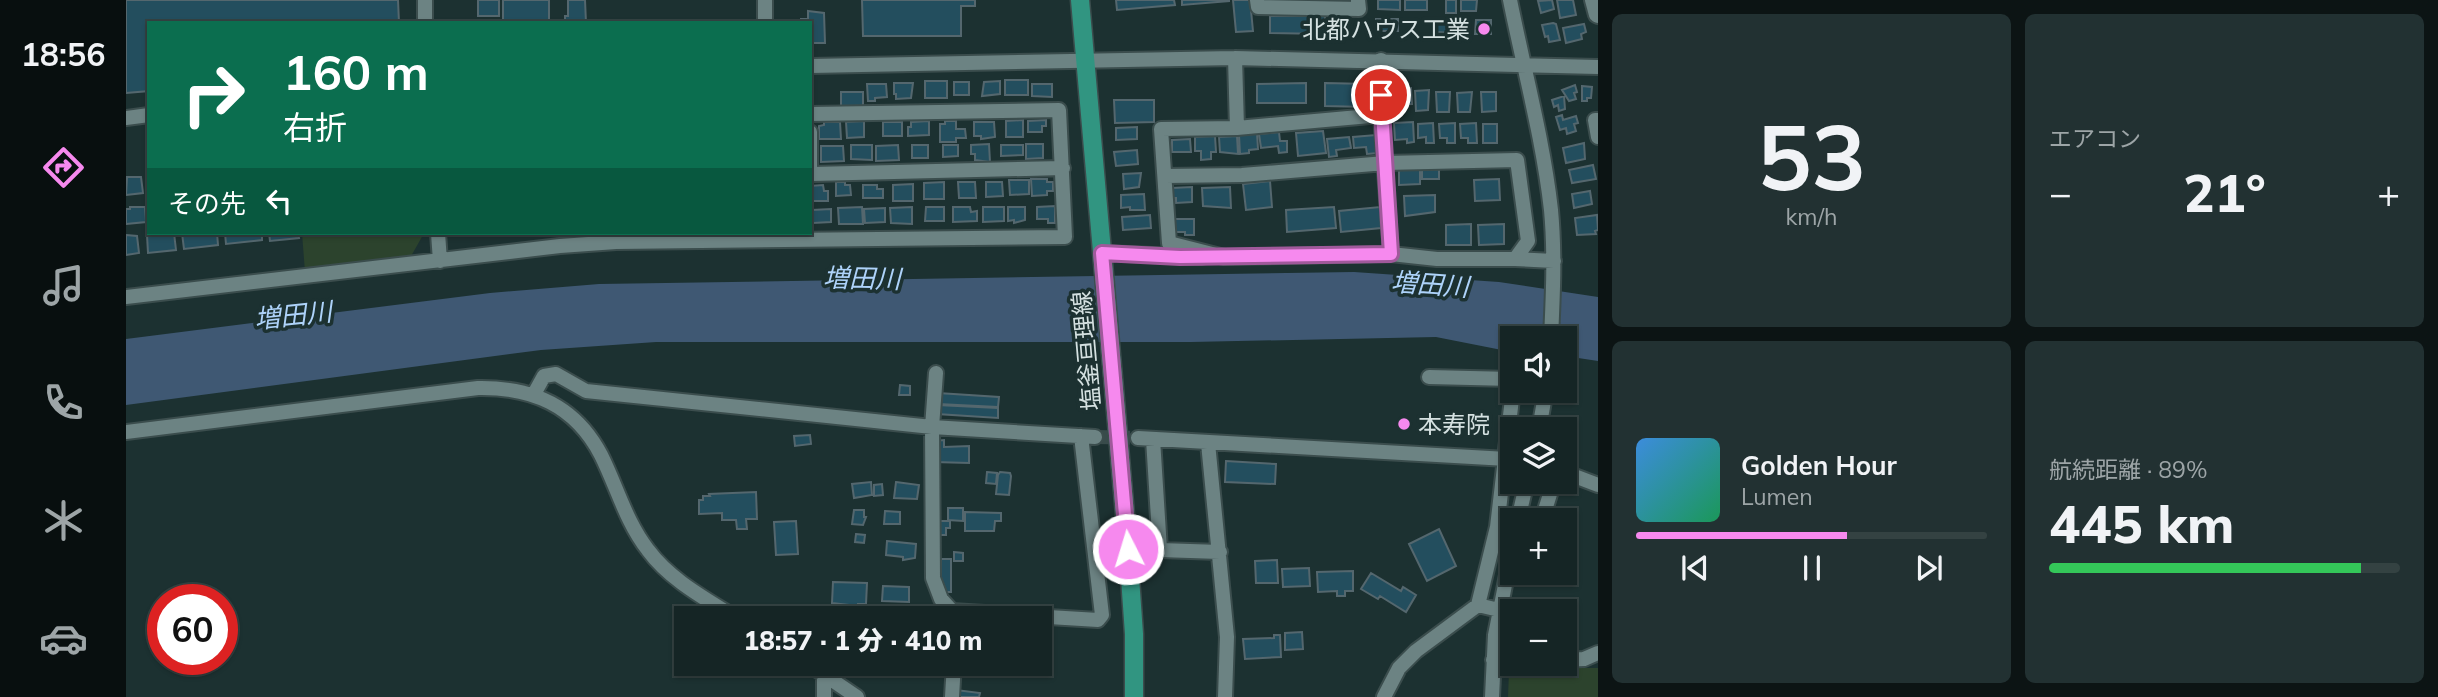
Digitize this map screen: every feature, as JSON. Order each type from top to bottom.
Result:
[{"type":"main road","name":"塩釜亘理線","points":[[1080,0],[1134,634],[1134,697]]},
{"type":"street","points":[[425,0],[425,21]]},
{"type":"street","points":[[765,0],[765,21]]},
{"type":"street","points":[[1257,0],[1258,7],[1359,9],[1358,0]]},
{"type":"street","points":[[1510,0],[1546,174],[1554,268],[1552,326]]},
{"type":"street","points":[[1592,0],[1598,16]]},
{"type":"street","points":[[1235,58],[1237,128]]},
{"type":"street","points":[[812,66],[1235,58],[1598,67]]},
{"type":"street","points":[[1381,60],[1381,115],[1391,254]]},
{"type":"street","points":[[126,297],[440,261],[559,240],[616,242],[767,236],[1065,237],[1059,110],[812,114]]},
{"type":"street","points":[[126,118],[147,115]]},
{"type":"street","points":[[1224,257],[1169,243],[1161,129],[1237,128],[1381,115]]},
{"type":"street","points":[[1598,120],[1595,120],[1598,137]]},
{"type":"street","points":[[1164,176],[1242,175],[1385,163],[1517,160],[1528,241],[1515,259]]},
{"type":"street","points":[[812,174],[1063,168]]},
{"type":"street","points":[[438,235],[440,261]]},
{"type":"street","points":[[1102,255],[1224,257],[1391,254],[1437,259],[1515,259],[1554,268]]},
{"type":"street","points":[[936,373],[932,427],[933,578],[947,606]]},
{"type":"street","points":[[534,394],[544,376],[556,374],[586,391],[932,427],[1088,436],[1102,615],[1098,620],[1052,618]]},
{"type":"street","points":[[1429,377],[1500,379]]},
{"type":"street","points":[[126,432],[478,388],[502,388],[534,394],[561,409],[584,428],[602,457],[639,537],[650,553],[669,573],[718,606]]},
{"type":"street","points":[[1220,552],[1160,550],[1146,438],[1500,460]]},
{"type":"street","points":[[1208,443],[1227,637],[1225,697]]},
{"type":"street","points":[[1577,477],[1598,485]]},
{"type":"street","points":[[1384,697],[1399,668],[1416,651],[1478,605],[1497,527],[1502,494]]},
{"type":"street","points":[[1492,697],[1493,660],[1504,585]]},
{"type":"street","points":[[1478,605],[1499,610]]},
{"type":"street","points":[[1577,659],[1598,653]]},
{"type":"street","points":[[1493,660],[1500,660]]},
{"type":"street","points":[[824,676],[824,697]]},
{"type":"street","points":[[828,676],[857,697]]},
{"type":"street","points":[[952,697],[953,676]]},
{"type":"green space","points":[[302,235],[423,235],[410,258],[305,272]]},
{"type":"green space","points":[[1577,668],[1598,668],[1598,697],[1508,697],[1509,676],[1577,676]]},
{"type":"water","name":"増田川","points":[[1354,272],[1499,282],[1598,297],[1598,361],[1577,358],[1577,326],[1500,326],[1500,350],[1436,337],[1191,342],[656,342],[541,350],[126,405],[126,339],[490,293],[599,284]]},
{"type":"building","points":[[126,0],[398,0],[399,21],[147,21],[147,91],[126,93]]},
{"type":"building","points":[[478,0],[499,0],[499,16],[478,16]]},
{"type":"building","points":[[503,0],[549,0],[549,21],[503,21]]},
{"type":"building","points":[[568,0],[585,0],[586,21],[565,21],[565,16],[568,16]]},
{"type":"building","points":[[862,0],[975,0],[975,6],[961,6],[961,36],[863,36]]},
{"type":"building","points":[[1116,0],[1174,0],[1175,5],[1117,10]]},
{"type":"building","points":[[1182,0],[1229,0],[1229,1],[1182,5]]},
{"type":"building","points":[[1233,0],[1250,0],[1253,31],[1236,32]]},
{"type":"building","points":[[1378,0],[1400,0],[1400,10],[1378,9]]},
{"type":"building","points":[[1405,0],[1427,0],[1427,10],[1405,10]]},
{"type":"building","points":[[1446,0],[1456,0],[1456,13],[1446,13]]},
{"type":"building","points":[[1461,0],[1477,0],[1476,11],[1461,11]]},
{"type":"building","points":[[1552,0],[1554,9],[1541,13],[1538,1]]},
{"type":"building","points":[[1557,0],[1573,0],[1576,15],[1560,18]]},
{"type":"building","points":[[808,11],[824,13],[825,43],[812,43],[812,21],[801,21],[808,19]]},
{"type":"building","points":[[1270,16],[1325,16],[1325,34],[1270,33]]},
{"type":"building","points":[[1376,19],[1398,19],[1398,31],[1376,31]]},
{"type":"building","points":[[1437,19],[1455,19],[1455,33],[1435,32]]},
{"type":"building","points":[[1476,20],[1491,20],[1491,34],[1475,34]]},
{"type":"building","points":[[1556,24],[1560,40],[1549,42],[1542,25]]},
{"type":"building","points":[[1584,24],[1586,32],[1581,34],[1582,39],[1566,43],[1563,28]]},
{"type":"building","points":[[1005,80],[1028,80],[1028,95],[1005,95]]},
{"type":"building","points":[[925,81],[947,81],[947,98],[925,98]]},
{"type":"building","points":[[1000,81],[1000,94],[982,96],[984,82]]},
{"type":"building","points":[[954,82],[969,82],[969,95],[954,95]]},
{"type":"building","points":[[894,83],[913,83],[911,98],[896,99]]},
{"type":"building","points":[[1306,83],[1306,103],[1257,103],[1257,84]]},
{"type":"building","points":[[1325,83],[1368,84],[1367,107],[1325,106]]},
{"type":"building","points":[[867,84],[886,84],[887,97],[868,101]]},
{"type":"building","points":[[1032,84],[1052,84],[1052,97],[1032,96]]},
{"type":"building","points":[[1575,85],[1576,99],[1569,101],[1562,90]]},
{"type":"building","points":[[1582,86],[1592,87],[1591,98],[1587,98],[1587,101],[1582,101]]},
{"type":"building","points":[[1411,88],[1412,104],[1393,105],[1392,89]]},
{"type":"building","points":[[1429,90],[1428,110],[1416,111],[1415,91]]},
{"type":"building","points":[[841,92],[863,92],[863,107],[841,107]]},
{"type":"building","points":[[1436,92],[1450,92],[1449,112],[1437,112]]},
{"type":"building","points":[[1472,92],[1470,112],[1458,112],[1457,93]]},
{"type":"building","points":[[1481,92],[1496,92],[1496,111],[1482,112]]},
{"type":"building","points":[[1564,96],[1565,109],[1559,111],[1558,105],[1554,107],[1552,100]]},
{"type":"building","points":[[1114,100],[1154,100],[1154,122],[1115,123]]},
{"type":"building","points":[[1562,115],[1563,120],[1576,116],[1576,131],[1567,134],[1566,128],[1560,130],[1556,117]]},
{"type":"building","points":[[1023,120],[1023,137],[1006,137],[1006,121]]},
{"type":"building","points":[[1046,120],[1042,132],[1028,132],[1028,121]]},
{"type":"building","points":[[864,121],[864,137],[847,138],[846,122]]},
{"type":"building","points":[[929,121],[929,135],[908,136],[911,122]]},
{"type":"building","points":[[945,121],[956,121],[956,129],[965,129],[966,138],[956,138],[956,142],[940,142],[940,124],[945,124]]},
{"type":"building","points":[[824,122],[840,122],[841,139],[819,139],[819,126],[824,125]]},
{"type":"building","points":[[883,122],[902,122],[902,136],[883,136]]},
{"type":"building","points":[[974,122],[994,122],[995,137],[981,139],[981,136],[974,136]]},
{"type":"building","points":[[1413,122],[1414,142],[1407,143],[1407,139],[1395,140],[1394,123]]},
{"type":"building","points":[[1433,123],[1434,143],[1426,143],[1426,137],[1418,138],[1418,124]]},
{"type":"building","points":[[1455,123],[1455,143],[1447,143],[1447,138],[1440,138],[1439,124]]},
{"type":"building","points":[[1476,123],[1477,143],[1468,143],[1468,138],[1461,138],[1460,124]]},
{"type":"building","points":[[1483,124],[1497,124],[1497,143],[1483,143]]},
{"type":"building","points":[[1137,127],[1137,139],[1116,140],[1116,128]]},
{"type":"building","points":[[1323,131],[1326,153],[1298,156],[1296,133]]},
{"type":"building","points":[[1279,132],[1280,141],[1287,141],[1287,152],[1279,153],[1278,146],[1261,148],[1259,134]]},
{"type":"building","points":[[1257,133],[1258,149],[1240,154],[1239,135]]},
{"type":"building","points":[[1376,135],[1378,153],[1367,154],[1366,147],[1354,148],[1353,137]]},
{"type":"building","points":[[1215,136],[1216,152],[1211,152],[1211,159],[1201,160],[1201,151],[1195,151],[1195,137]]},
{"type":"building","points":[[1237,136],[1238,154],[1220,152],[1219,137]]},
{"type":"building","points":[[1349,137],[1351,148],[1336,150],[1337,156],[1329,157],[1327,139]]},
{"type":"building","points":[[1190,139],[1191,152],[1172,152],[1172,140]]},
{"type":"building","points":[[1584,143],[1585,159],[1566,163],[1563,148]]},
{"type":"building","points":[[989,144],[990,162],[975,160],[975,154],[971,154],[971,145]]},
{"type":"building","points":[[1026,144],[1043,144],[1043,158],[1026,159]]},
{"type":"building","points":[[851,145],[872,145],[872,160],[851,159]]},
{"type":"building","points":[[898,145],[899,160],[876,161],[876,146]]},
{"type":"building","points":[[912,145],[928,145],[928,158],[912,158]]},
{"type":"building","points":[[943,145],[958,145],[958,156],[943,157]]},
{"type":"building","points":[[1001,145],[1023,145],[1023,155],[1001,156]]},
{"type":"building","points":[[821,146],[843,146],[844,161],[821,162]]},
{"type":"building","points":[[1137,150],[1138,164],[1116,166],[1114,152]]},
{"type":"building","points":[[1593,165],[1596,179],[1572,183],[1569,170]]},
{"type":"building","points":[[1439,169],[1439,179],[1422,179],[1422,170]]},
{"type":"building","points":[[1399,170],[1420,170],[1420,184],[1399,185]]},
{"type":"building","points":[[1141,173],[1139,187],[1124,189],[1123,174]]},
{"type":"building","points":[[127,177],[141,177],[143,193],[126,195]]},
{"type":"building","points":[[1031,179],[1047,179],[1047,182],[1053,182],[1053,191],[1047,191],[1047,195],[1032,196]]},
{"type":"building","points":[[1499,179],[1500,200],[1475,201],[1474,180]]},
{"type":"building","points":[[1009,180],[1029,180],[1029,194],[1010,195]]},
{"type":"building","points":[[1270,181],[1272,207],[1246,210],[1243,184]]},
{"type":"building","points":[[836,182],[850,185],[851,195],[836,196]]},
{"type":"building","points":[[944,182],[944,199],[924,199],[924,183]]},
{"type":"building","points":[[958,182],[975,182],[976,198],[959,198]]},
{"type":"building","points":[[986,182],[1002,182],[1003,196],[986,197]]},
{"type":"building","points":[[913,184],[913,201],[893,201],[893,185]]},
{"type":"building","points":[[823,185],[824,191],[828,191],[828,201],[812,201],[812,186]]},
{"type":"building","points":[[863,185],[877,185],[877,189],[883,189],[883,198],[863,198]]},
{"type":"building","points":[[1192,187],[1192,202],[1176,203],[1176,198],[1172,198],[1172,188]]},
{"type":"building","points":[[1230,187],[1231,208],[1203,206],[1202,188]]},
{"type":"building","points":[[1590,191],[1592,204],[1574,208],[1572,194]]},
{"type":"building","points":[[1144,194],[1145,210],[1121,208],[1121,195]]},
{"type":"building","points":[[1435,195],[1435,212],[1405,216],[1404,196]]},
{"type":"building","points":[[1055,206],[1055,223],[1048,223],[1048,219],[1037,219],[1037,207]]},
{"type":"building","points":[[145,207],[146,222],[126,224],[126,209]]},
{"type":"building","points":[[862,207],[863,224],[839,224],[838,208]]},
{"type":"building","points":[[912,207],[912,224],[891,223],[890,208]]},
{"type":"building","points":[[926,207],[944,207],[944,221],[925,221]]},
{"type":"building","points":[[953,207],[970,207],[971,212],[977,211],[977,221],[953,222]]},
{"type":"building","points":[[983,207],[1004,207],[1004,221],[983,222]]},
{"type":"building","points":[[1008,207],[1025,207],[1025,220],[1014,223],[1014,220],[1008,221]]},
{"type":"building","points":[[1334,207],[1336,228],[1287,232],[1286,210]]},
{"type":"building","points":[[1380,207],[1381,228],[1341,232],[1339,211]]},
{"type":"building","points":[[885,208],[885,222],[865,223],[864,209]]},
{"type":"building","points":[[831,209],[831,222],[813,223],[812,210]]},
{"type":"building","points":[[1150,215],[1151,228],[1123,230],[1122,217]]},
{"type":"building","points":[[1597,215],[1596,234],[1577,235],[1575,218]]},
{"type":"building","points":[[1175,219],[1194,219],[1194,235],[1175,232]]},
{"type":"building","points":[[1471,224],[1471,245],[1446,245],[1446,225]]},
{"type":"building","points":[[1504,224],[1504,244],[1479,245],[1478,225]]},
{"type":"building","points":[[126,235],[137,236],[139,253],[126,255]]},
{"type":"building","points":[[147,235],[174,235],[176,250],[148,253]]},
{"type":"building","points":[[182,235],[217,235],[218,245],[184,249]]},
{"type":"building","points":[[225,235],[262,235],[262,240],[226,244]]},
{"type":"building","points":[[269,235],[298,235],[299,238],[270,241]]},
{"type":"building","points":[[900,385],[910,386],[910,395],[899,395]]},
{"type":"building","points":[[938,393],[999,397],[998,407],[938,404]]},
{"type":"building","points":[[937,405],[998,408],[998,418],[937,414]]},
{"type":"building","points":[[810,435],[811,444],[795,446],[794,436]]},
{"type":"building","points":[[944,440],[944,447],[969,446],[969,463],[934,462],[934,441]]},
{"type":"building","points":[[1226,461],[1276,464],[1275,484],[1225,482]]},
{"type":"building","points":[[987,472],[997,473],[996,484],[986,483]]},
{"type":"building","points":[[1000,472],[1010,473],[1009,495],[996,494]]},
{"type":"building","points":[[871,482],[872,495],[854,498],[852,484]]},
{"type":"building","points":[[896,482],[919,485],[917,499],[894,498]]},
{"type":"building","points":[[882,484],[883,495],[874,496],[874,485]]},
{"type":"building","points":[[756,492],[757,519],[746,519],[747,529],[737,529],[736,520],[722,520],[722,513],[699,514],[699,500],[703,500],[703,496]]},
{"type":"building","points":[[948,508],[963,508],[963,521],[948,520]]},
{"type":"building","points":[[854,510],[864,510],[866,517],[863,525],[852,524]]},
{"type":"building","points":[[885,511],[900,512],[900,524],[884,524]]},
{"type":"building","points":[[965,512],[1001,513],[1001,521],[995,521],[994,531],[965,531]]},
{"type":"building","points":[[796,521],[798,554],[776,555],[774,522]]},
{"type":"building","points":[[935,521],[950,521],[946,535],[935,535]]},
{"type":"building","points":[[1439,529],[1456,566],[1427,581],[1409,544]]},
{"type":"building","points":[[856,534],[865,535],[864,543],[855,542]]},
{"type":"building","points":[[887,541],[916,544],[915,558],[903,560],[903,557],[886,555]]},
{"type":"building","points":[[954,552],[963,553],[963,561],[954,561]]},
{"type":"building","points":[[941,559],[951,559],[951,592],[941,592]]},
{"type":"building","points":[[1277,560],[1278,583],[1256,583],[1255,561]]},
{"type":"building","points":[[1309,568],[1310,586],[1283,587],[1282,569]]},
{"type":"building","points":[[1353,571],[1353,591],[1345,591],[1345,596],[1337,596],[1337,591],[1318,592],[1317,572]]},
{"type":"building","points":[[1371,573],[1401,591],[1403,587],[1416,595],[1406,612],[1380,596],[1378,599],[1361,589]]},
{"type":"building","points":[[833,582],[867,583],[866,604],[858,606],[832,603]]},
{"type":"building","points":[[883,586],[909,587],[909,602],[882,601]]},
{"type":"building","points":[[1302,632],[1303,649],[1285,650],[1285,633]]},
{"type":"building","points":[[1274,635],[1280,635],[1281,657],[1245,659],[1243,639],[1274,638]]},
{"type":"building","points":[[956,690],[980,693],[979,697],[955,697]]},
{"type":"tunnel","points":[[1095,437],[1138,438]]},
{"type":"place","name":"北都ハウス工業","points":[[1484,29]]},
{"type":"place","name":"本寿院","points":[[1404,424]]},
{"type":"route","points":[[1128,549],[1102,253],[1180,257],[1391,254],[1381,95]]}]
